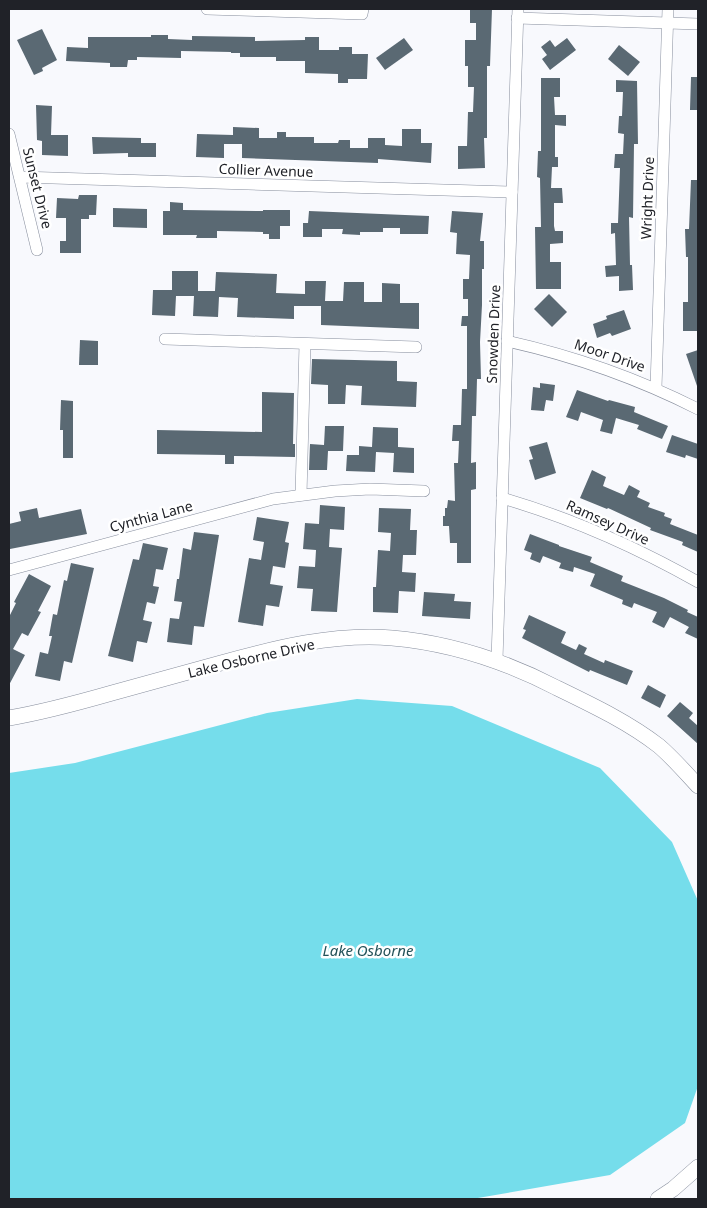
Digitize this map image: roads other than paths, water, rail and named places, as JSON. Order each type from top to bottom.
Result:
[{"type":"street","points":[[207,9],[363,11]]},
{"type":"street","name":"Wright Drive","points":[[656,388],[668,9]]},
{"type":"street","points":[[518,14],[698,24]]},
{"type":"street","name":"Snowden Drive","points":[[497,660],[518,14]]},
{"type":"street","name":"Sunset Drive","points":[[9,135],[38,250]]},
{"type":"street","name":"Collier Avenue","points":[[20,177],[512,192]]},
{"type":"street","points":[[165,339],[416,347]]},
{"type":"street","name":"Moor Drive","points":[[507,341],[580,359],[656,388],[698,409]]},
{"type":"street","points":[[300,494],[305,344]]},
{"type":"street","name":"Cynthia Lane","points":[[9,570],[274,499],[300,494],[370,489],[424,491]]},
{"type":"street","name":"Ramsey Drive","points":[[502,498],[576,522],[610,537],[698,582]]},
{"type":"street","name":"Lake Osborne Drive","points":[[9,718],[33,714],[274,650],[324,641],[390,638],[461,649],[497,660],[556,687],[602,710],[659,746],[698,786]]},
{"type":"street","points":[[658,1199],[673,1189],[698,1167]]},
{"type":"water","name":"Lake Osborne","points":[[357,699],[452,706],[600,768],[672,842],[698,901],[698,1086],[685,1123],[610,1175],[472,1199],[9,1199],[9,773],[75,763],[267,713]]}]
